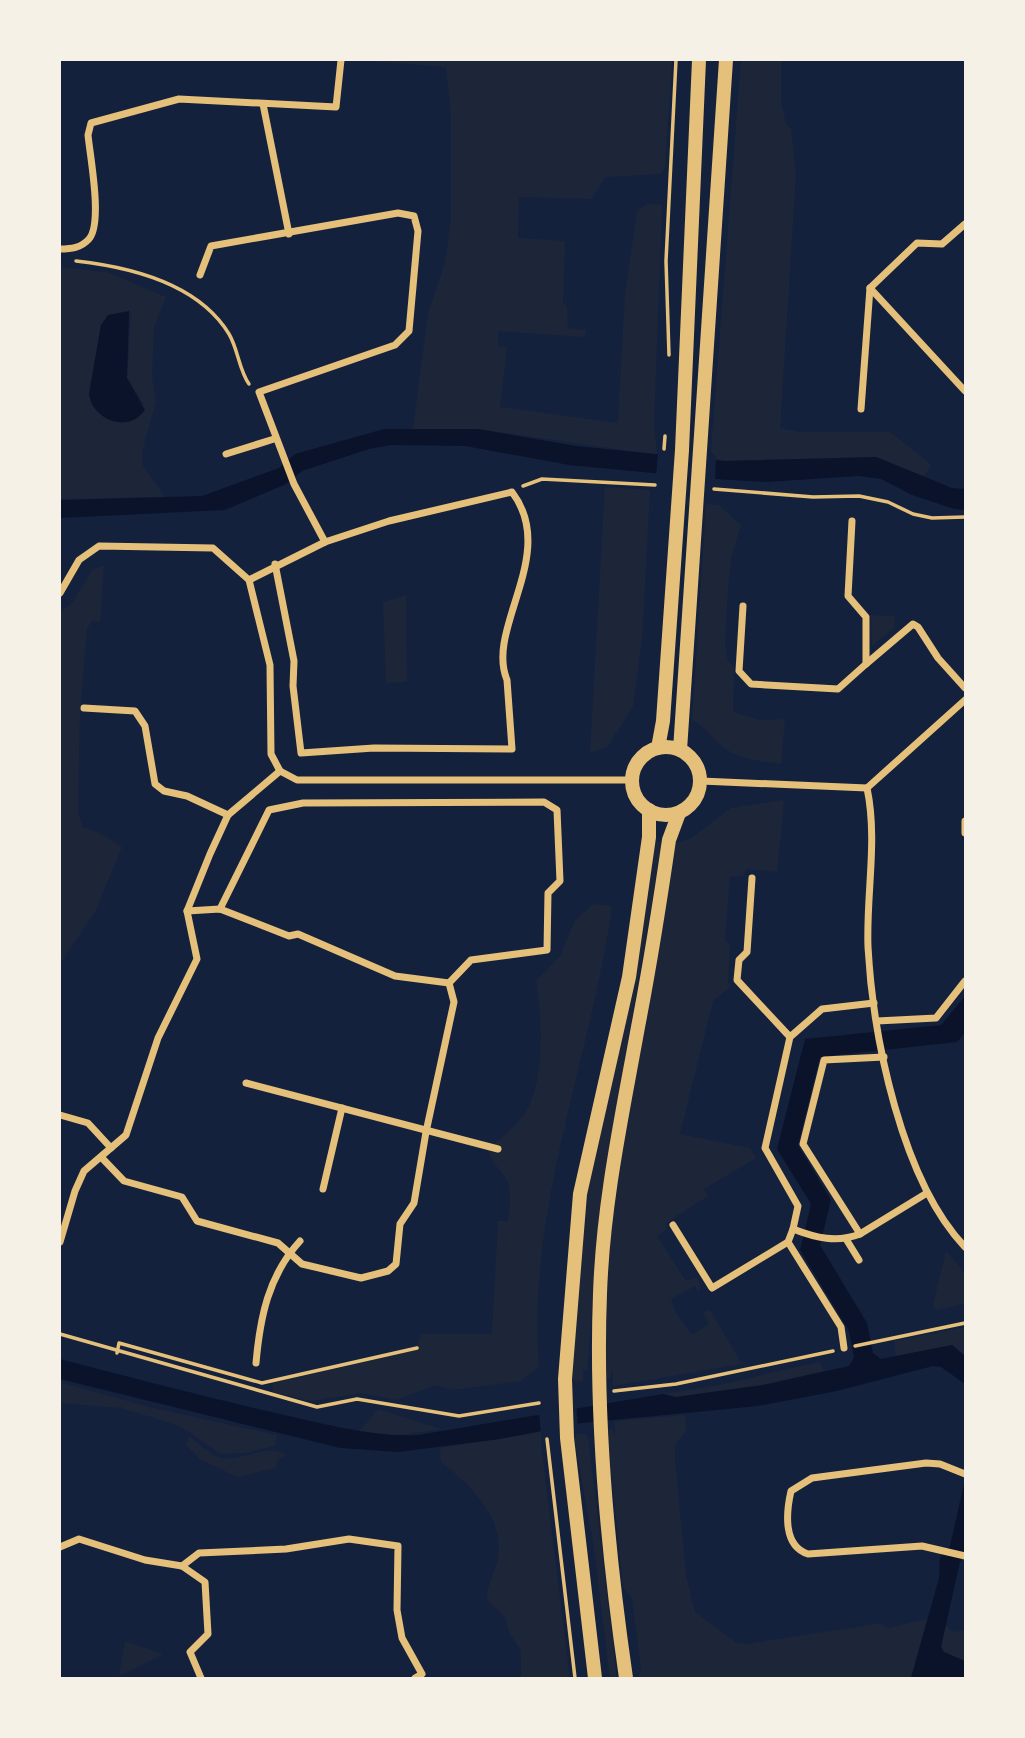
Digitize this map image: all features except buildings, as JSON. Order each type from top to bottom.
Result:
[{"type":"main road","points":[[658,748],[663,721],[678,502],[699,60]]},
{"type":"main road","points":[[680,750],[699,504],[726,60]]},
{"type":"main road","points":[[626,1678],[614,1599],[603,1437],[600,1370],[602,1257],[617,1133],[638,1027],[669,839],[679,813],[695,800],[701,781],[698,766],[680,750],[658,748],[642,756],[631,780],[637,799],[649,810],[679,813]]},
{"type":"main road","points":[[595,1678],[567,1438],[565,1379],[580,1194],[629,977],[649,837],[649,810]]},
{"type":"street","points":[[60,249],[75,249],[90,238],[96,223],[88,135],[91,123],[108,121],[179,99],[335,107],[341,60]]},
{"type":"street","points":[[263,104],[289,234]]},
{"type":"street","points":[[200,275],[211,246],[398,213],[414,216],[418,232],[409,331],[395,345],[259,392],[282,458],[325,542]]},
{"type":"street","points":[[861,409],[870,288],[918,243],[942,244],[965,224]]},
{"type":"street","points":[[870,288],[965,391]]},
{"type":"street","points":[[226,454],[274,439]]},
{"type":"street","points":[[249,580],[275,564],[325,542],[389,521],[512,492],[525,509],[528,536],[519,596],[505,638],[504,672],[507,680],[512,749],[374,748],[301,753],[293,686],[294,661],[275,564]]},
{"type":"street","points":[[852,521],[848,596],[866,617],[866,664]]},
{"type":"street","points":[[60,593],[79,560],[99,546],[213,548],[249,580],[270,665],[271,754],[280,771],[297,780],[631,780]]},
{"type":"street","points":[[743,606],[739,671],[751,684],[838,689],[913,624],[965,688]]},
{"type":"street","points":[[701,781],[867,788],[965,700]]},
{"type":"street","points":[[84,708],[135,711],[145,726],[155,784],[164,791],[187,796],[228,815]]},
{"type":"street","points":[[60,1242],[75,1191],[84,1171],[125,1135],[158,1038],[197,959],[187,911],[228,815],[280,771]]},
{"type":"street","points":[[867,788],[872,812],[868,947],[883,1054],[912,1159],[927,1194],[965,1247]]},
{"type":"street","points":[[220,909],[269,810],[303,803],[544,802],[557,810],[561,881],[548,893],[547,950],[471,960],[449,983]]},
{"type":"street","points":[[965,821],[965,833]]},
{"type":"street","points":[[752,878],[747,952],[738,960],[737,980],[790,1037]]},
{"type":"street","points":[[187,911],[220,909],[289,936],[299,934],[395,976],[449,983]]},
{"type":"street","points":[[878,1026],[936,1018],[965,981]]},
{"type":"street","points":[[101,1157],[124,1181],[182,1197],[197,1221],[278,1243],[302,1264],[361,1278],[387,1271],[397,1264],[400,1224],[415,1203],[426,1132],[454,1002],[449,983]]},
{"type":"street","points":[[673,1226],[712,1289],[788,1242],[797,1231],[798,1206],[765,1148],[790,1037],[822,1009],[874,1003]]},
{"type":"street","points":[[860,1234],[803,1144],[824,1060],[883,1054]]},
{"type":"street","points":[[246,1083],[498,1149]]},
{"type":"street","points":[[323,1189],[342,1108]]},
{"type":"street","points":[[60,1115],[88,1123],[111,1148]]},
{"type":"street","points":[[797,1231],[822,1238],[846,1239],[860,1234],[927,1194]]},
{"type":"street","points":[[846,1239],[859,1260]]},
{"type":"street","points":[[257,1363],[260,1317],[289,1253],[300,1241]]},
{"type":"street","points":[[788,1242],[841,1327],[847,1348]]},
{"type":"street","points":[[965,1474],[940,1464],[926,1463],[812,1478],[790,1491],[787,1521],[792,1541],[799,1551],[808,1554],[922,1546],[965,1556]]},
{"type":"street","points":[[60,1546],[79,1539],[145,1560],[182,1566],[205,1583],[208,1634],[190,1652],[201,1678]]},
{"type":"street","points":[[182,1566],[200,1553],[286,1549],[349,1539],[397,1546],[397,1610],[402,1638],[422,1674],[415,1678]]},
{"type":"path","points":[[669,359],[666,261],[676,60]]},
{"type":"path","points":[[71,261],[131,270],[191,295],[229,334],[247,382],[259,392]]},
{"type":"path","points":[[664,449],[666,424]]},
{"type":"path","points":[[512,492],[542,479],[655,485]]},
{"type":"path","points":[[714,489],[813,497],[859,496],[888,502],[932,518],[965,517]]},
{"type":"path","points":[[614,1391],[676,1384],[965,1323]]},
{"type":"path","points":[[60,1334],[224,1383],[317,1407],[357,1399],[459,1416],[539,1403]]},
{"type":"path","points":[[547,1438],[575,1678]]},
{"type":"shaded area","points":[[354,60],[672,60],[665,168],[661,174],[605,177],[592,199],[519,197],[518,238],[565,241],[563,303],[567,306],[568,328],[586,330],[585,337],[498,331],[498,346],[507,347],[500,407],[618,423],[625,294],[637,212],[648,203],[662,205],[654,425],[657,455],[478,429],[413,429],[428,313],[445,263],[451,220],[451,116],[446,67]]},
{"type":"shaded area","points":[[741,60],[781,60],[781,101],[786,123],[791,129],[796,174],[780,428],[799,432],[890,432],[932,465],[923,476],[876,457],[725,461],[716,459],[711,451]]},
{"type":"shaded area","points":[[60,267],[107,272],[166,297],[154,327],[152,377],[156,401],[142,452],[143,466],[165,497],[60,499]],"holes":[[[131,313],[127,378],[144,404],[97,412],[91,404],[89,394],[101,325]]]},
{"type":"shaded area","points":[[129,311],[127,378],[145,410],[130,421],[112,421],[97,411],[89,394],[101,325],[108,315]]},
{"type":"shaded area","points":[[384,429],[478,429],[576,446],[725,461],[876,457],[952,488],[965,489],[965,510],[912,495],[881,479],[859,476],[766,482],[715,479],[569,465],[465,446],[391,445],[369,449],[302,471],[286,484],[225,510],[60,518],[60,500],[202,496],[279,468],[295,454]]},
{"type":"shaded area","points":[[605,487],[650,490],[642,638],[633,707],[607,747],[590,753]]},
{"type":"shaded area","points":[[706,504],[719,505],[741,525],[731,558],[725,644],[728,661],[734,667],[733,712],[760,720],[785,719],[781,764],[738,756],[721,746],[702,726],[692,720]]},
{"type":"shaded area","points":[[104,566],[100,622],[93,620],[87,628],[80,712],[78,812],[83,827],[98,832],[122,847],[95,912],[60,964],[60,613],[73,602],[93,569]]},
{"type":"shaded area","points":[[406,595],[407,682],[386,683],[383,602]]},
{"type":"shaded area","points":[[871,615],[895,616],[894,628],[872,646]]},
{"type":"shaded area","points":[[784,800],[777,872],[746,869],[743,876],[730,877],[725,939],[730,945],[728,983],[732,985],[713,1001],[680,1134],[750,1148],[756,1158],[704,1189],[708,1196],[666,1223],[667,1229],[657,1236],[686,1281],[697,1277],[701,1288],[698,1292],[695,1286],[671,1299],[676,1313],[692,1335],[709,1324],[703,1313],[710,1310],[742,1364],[613,1386],[613,1369],[610,1378],[605,1378],[615,1194],[675,843],[691,838],[731,808]]},
{"type":"shaded area","points":[[655,842],[662,843],[602,1193],[587,1370],[583,1370],[583,1381],[576,1382],[571,1379],[586,1200]]},
{"type":"shaded area","points":[[593,904],[612,906],[590,1020],[551,1192],[542,1250],[538,1308],[539,1366],[521,1381],[453,1390],[435,1385],[397,1400],[361,1393],[312,1401],[272,1392],[273,1383],[416,1350],[421,1334],[492,1334],[498,1221],[508,1221],[510,1194],[504,1175],[491,1159],[488,1150],[521,1118],[534,1092],[541,1044],[536,981],[560,956],[575,920]]},
{"type":"shaded area","points":[[965,996],[965,1033],[957,1042],[820,1057],[798,1145],[831,1200],[820,1245],[867,1323],[873,1353],[881,1359],[952,1345],[965,1356],[965,1384],[941,1367],[933,1366],[837,1391],[758,1406],[582,1423],[500,1439],[398,1452],[340,1448],[60,1379],[60,1359],[331,1426],[383,1434],[418,1435],[663,1394],[676,1397],[763,1385],[849,1366],[854,1358],[849,1331],[800,1250],[811,1204],[777,1149],[805,1039],[941,1025]]},
{"type":"shaded area","points":[[946,1251],[965,1273],[965,1303],[937,1310],[933,1305]]},
{"type":"shaded area","points":[[965,1327],[965,1355],[952,1345],[896,1356],[894,1341]]},
{"type":"shaded area","points":[[819,1362],[824,1371],[763,1385],[676,1397],[663,1394],[719,1385]]},
{"type":"shaded area","points":[[60,1382],[149,1407],[277,1435],[275,1446],[245,1453],[221,1454],[181,1427],[158,1419],[120,1408],[60,1403]]},
{"type":"shaded area","points":[[378,1409],[441,1429],[394,1436],[360,1431]]},
{"type":"shaded area","points":[[685,1415],[686,1431],[675,1445],[675,1460],[686,1575],[695,1612],[737,1643],[746,1644],[882,1623],[888,1628],[927,1619],[911,1678],[638,1678],[641,1668],[632,1598],[623,1587],[607,1430],[612,1429],[615,1436],[615,1421]]},
{"type":"shaded area","points":[[541,1432],[570,1678],[521,1678],[521,1651],[509,1632],[505,1617],[487,1600],[489,1584],[498,1558],[496,1529],[483,1503],[441,1462],[440,1448]]},
{"type":"shaded area","points":[[578,1434],[588,1437],[617,1678],[610,1678],[594,1548],[574,1437]]},
{"type":"shaded area","points":[[189,1436],[208,1452],[221,1458],[263,1451],[286,1455],[278,1459],[276,1468],[237,1477],[200,1459],[186,1445]]},
{"type":"shaded area","points":[[965,1479],[965,1555],[960,1562],[941,1647],[944,1652],[965,1661],[965,1678],[911,1678],[939,1578],[940,1557],[950,1546]]},
{"type":"shaded area","points":[[945,1625],[953,1632],[965,1630],[965,1661],[943,1652],[941,1637]]},
{"type":"shaded area","points":[[125,1641],[163,1654],[119,1676]]},
{"type":"pier","points":[[658,452],[716,456],[715,482],[656,478]]},
{"type":"pier","points":[[576,1403],[578,1428],[541,1435],[539,1411]]}]
